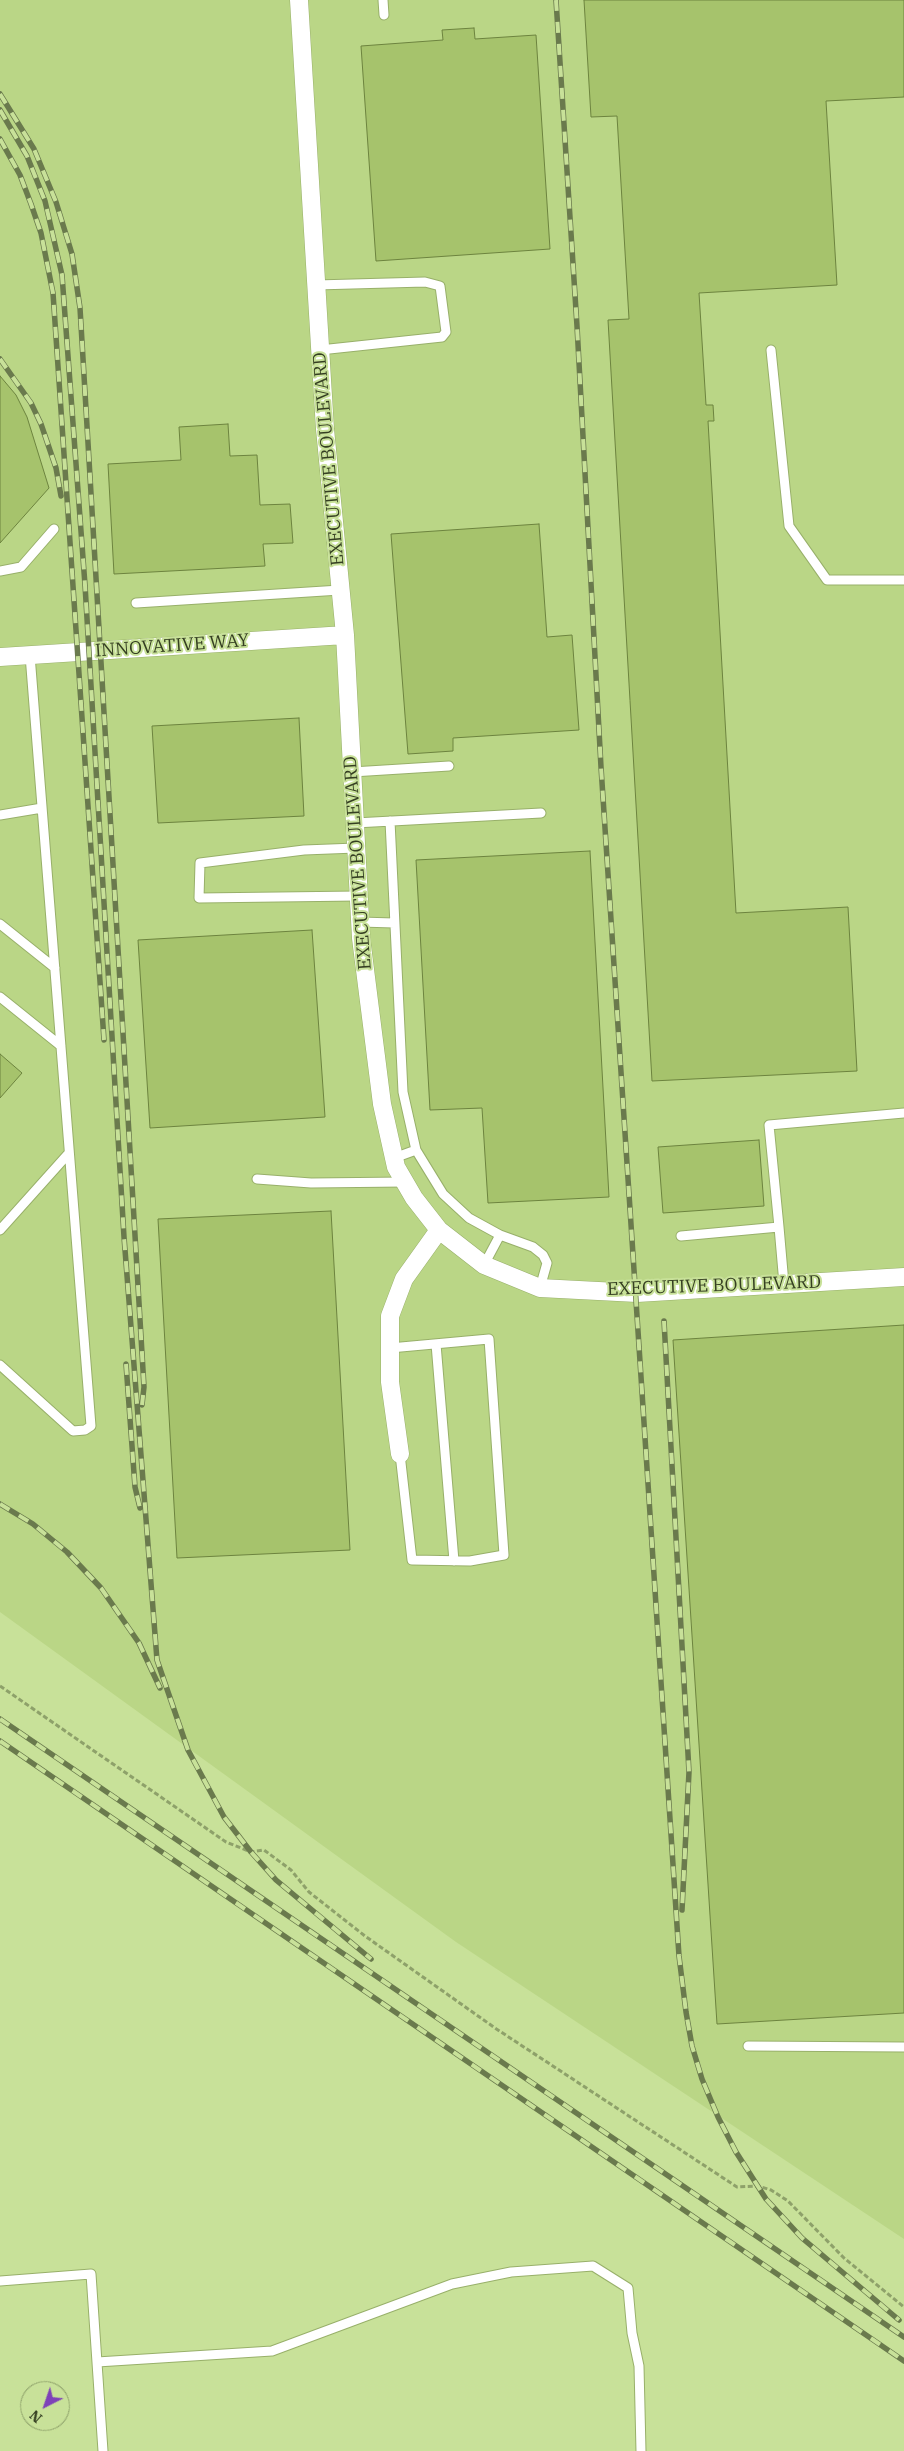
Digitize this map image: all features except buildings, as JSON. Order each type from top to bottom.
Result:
[{"type":"street","name":"EXECUTIVE BOULEVARD","points":[[298,0],[325,429],[344,635],[360,922],[382,1104],[394,1158],[404,1182],[439,1230],[484,1265],[540,1288],[637,1293],[904,1276]]},
{"type":"street","name":"INNOVATIVE WAY","points":[[0,657],[344,635]]},
{"type":"street","points":[[400,1454],[390,1382],[390,1316],[404,1279],[439,1230]]},
{"type":"lane","points":[[383,0],[384,15]]},
{"type":"lane","points":[[316,285],[417,282],[440,286],[446,332],[442,337],[320,350]]},
{"type":"lane","points":[[771,350],[789,526],[828,580],[904,580]]},
{"type":"lane","points":[[0,571],[21,567],[54,529]]},
{"type":"lane","points":[[136,603],[340,590]]},
{"type":"lane","points":[[0,1365],[73,1430],[91,1426],[30,655]]},
{"type":"lane","points":[[352,772],[449,766]]},
{"type":"lane","points":[[0,815],[42,808]]},
{"type":"lane","points":[[355,823],[541,813]]},
{"type":"lane","points":[[390,821],[403,1092],[416,1150],[443,1194],[469,1218],[500,1235],[533,1246],[543,1255],[547,1263],[540,1288]]},
{"type":"lane","points":[[356,848],[304,850],[200,863],[199,898],[358,896]]},
{"type":"lane","points":[[360,922],[394,923]]},
{"type":"lane","points":[[0,924],[55,968]]},
{"type":"lane","points":[[0,997],[61,1046]]},
{"type":"lane","points":[[784,1284],[769,1125],[904,1113]]},
{"type":"lane","points":[[394,1158],[416,1150]]},
{"type":"lane","points":[[0,1230],[69,1153]]},
{"type":"lane","points":[[257,1179],[311,1183],[404,1182]]},
{"type":"lane","points":[[681,1236],[779,1228]]},
{"type":"lane","points":[[484,1265],[500,1235]]},
{"type":"lane","points":[[390,1348],[489,1339],[504,1555],[454,1561],[412,1560],[400,1454]]},
{"type":"lane","points":[[436,1344],[454,1561]]},
{"type":"lane","points":[[748,2046],[904,2047]]},
{"type":"lane","points":[[97,2362],[272,2351],[452,2284],[512,2272],[593,2266],[628,2288],[632,2333],[638,2366],[641,2451]]},
{"type":"lane","points":[[0,2281],[92,2274],[103,2451]]},
{"type":"path","points":[[0,1686],[226,1842],[251,1852],[264,1850],[291,1870],[309,1892],[373,1942],[495,2028],[737,2187],[764,2188],[788,2201],[844,2258],[904,2307]]},
{"type":"shaded area","points":[[0,0],[904,0],[904,2239],[456,1942],[0,1612]]},
{"type":"railway","points":[[556,0],[577,326],[601,767],[679,1956],[686,2012],[692,2046],[702,2079],[718,2117],[736,2152],[766,2199],[802,2238],[899,2320]]},
{"type":"railway","points":[[0,94],[34,149],[56,202],[72,254],[80,308],[144,1387],[142,1405]]},
{"type":"railway","points":[[0,110],[27,156],[45,201],[62,275],[85,585],[124,1237],[157,1660],[188,1750],[224,1817],[276,1880],[371,1959]]},
{"type":"railway","points":[[0,139],[20,175],[41,233],[53,293],[104,1040]]},
{"type":"railway","points":[[0,359],[31,403],[41,424],[56,468],[61,496]]},
{"type":"railway","points":[[664,1321],[689,1772],[682,1910]]},
{"type":"railway","points":[[126,1364],[135,1487],[140,1508]]},
{"type":"railway","points":[[0,1504],[33,1524],[67,1552],[101,1588],[139,1643],[160,1688]]},
{"type":"railway","points":[[0,1719],[904,2337]]},
{"type":"railway","points":[[0,1741],[904,2361]]}]
